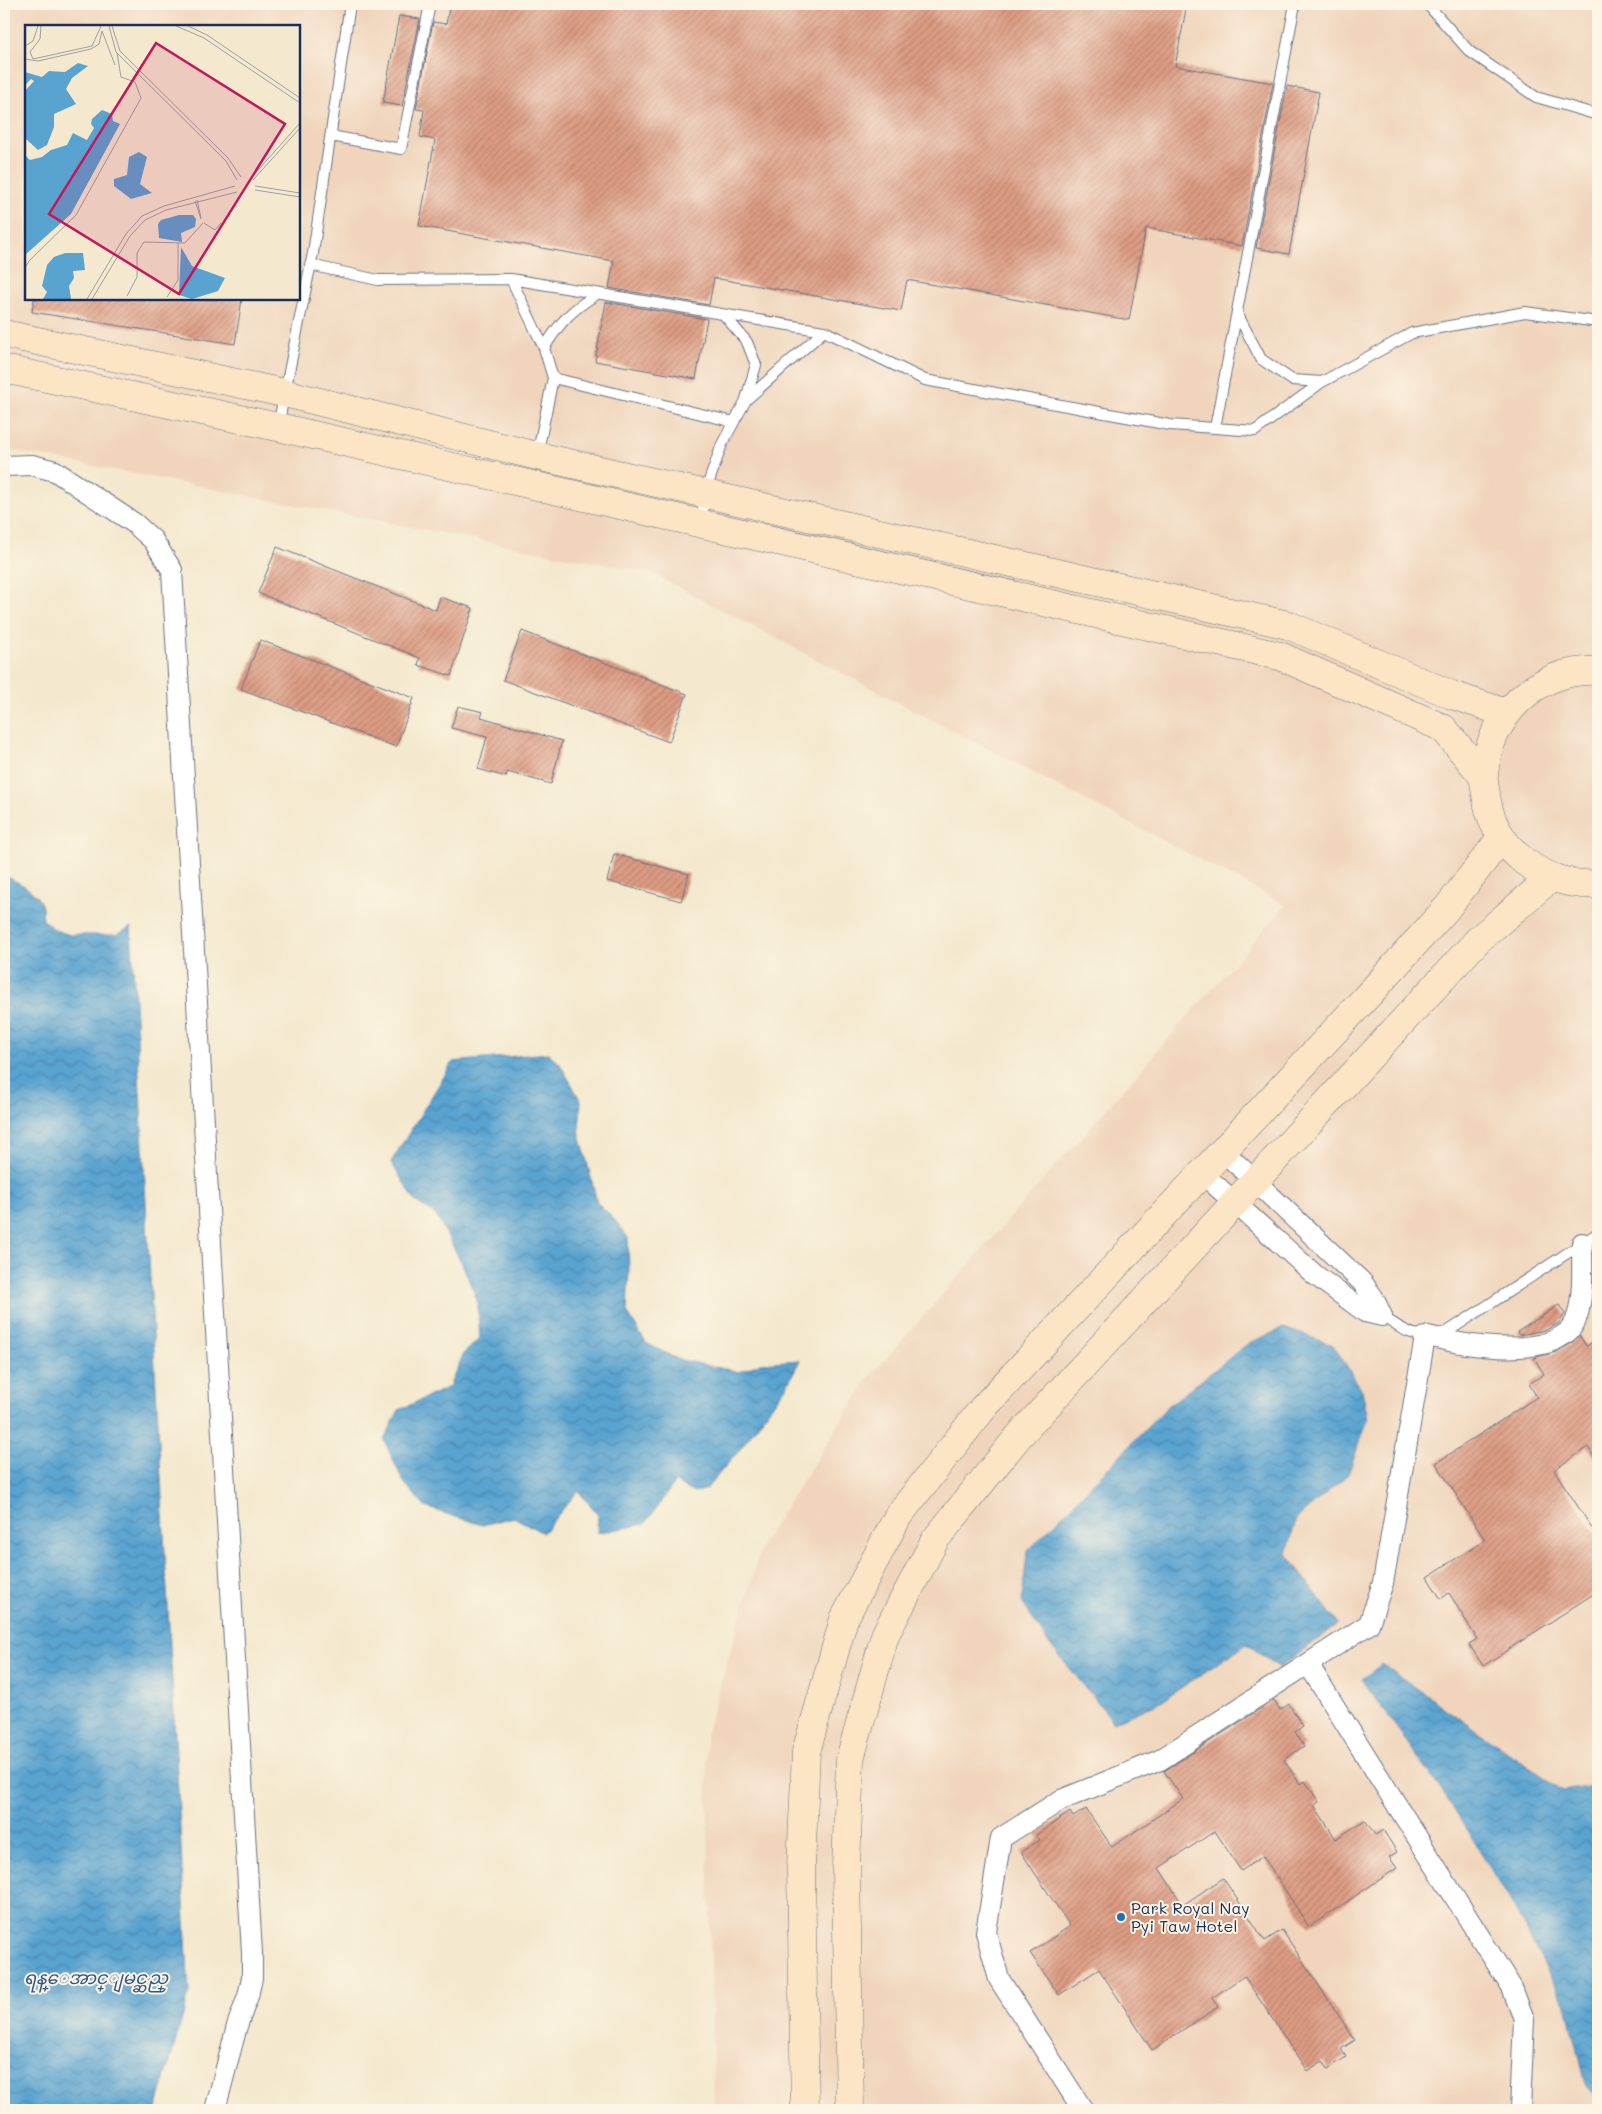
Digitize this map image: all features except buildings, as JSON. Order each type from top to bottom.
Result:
[{"type":"street","points":[[4,334],[284,393],[535,469],[701,524],[1280,656],[1443,728],[1484,776]]},
{"type":"street","points":[[4,369],[278,427],[535,469],[705,493],[1288,625],[1452,695],[1506,713]]},
{"type":"street","points":[[4,466],[32,466],[55,471],[134,523],[152,540],[172,570],[252,1953],[252,1978],[248,1996],[237,2026],[215,2110]]},
{"type":"street","points":[[1598,667],[1562,675],[1531,690],[1506,713],[1493,735],[1484,776],[1487,808],[1501,838],[1524,862],[1551,878],[1583,885],[1598,884]]},
{"type":"street","points":[[805,2110],[801,1868],[806,1752],[844,1619],[898,1516],[984,1408],[1203,1174],[1447,908],[1501,838]]},
{"type":"street","points":[[850,2110],[846,1868],[850,1759],[885,1635],[935,1540],[1012,1444],[1478,940],[1551,878]]},
{"type":"street","points":[[1223,1151],[1362,1282],[1373,1297],[1382,1316]]},
{"type":"street","points":[[1203,1174],[1315,1275],[1365,1312],[1382,1316]]},
{"type":"street","points":[[1083,2110],[999,1979],[986,1932],[1001,1838],[1061,1800],[1160,1760],[1369,1624],[1383,1583],[1427,1337],[1457,1344],[1500,1348],[1540,1344],[1567,1332],[1576,1320],[1590,1238]]},
{"type":"street","points":[[1308,1664],[1512,1988],[1524,2019],[1520,2110]]},
{"type":"lane","points":[[278,427],[310,265],[350,4]]},
{"type":"lane","points":[[331,136],[401,149],[430,4]]},
{"type":"lane","points":[[1215,428],[1295,4]]},
{"type":"lane","points":[[1427,4],[1469,51],[1536,97],[1598,114]]},
{"type":"lane","points":[[310,265],[378,280],[511,279],[824,331],[925,380],[1170,425],[1255,431],[1322,382],[1412,333],[1525,312],[1598,322]]},
{"type":"lane","points":[[511,279],[544,348],[553,378],[535,469]]},
{"type":"lane","points":[[544,348],[555,330],[572,310],[596,294]]},
{"type":"lane","points":[[1237,313],[1261,359],[1292,380],[1322,382]]},
{"type":"lane","points":[[701,524],[705,493],[722,444],[746,400],[756,365],[747,342],[724,315]]},
{"type":"lane","points":[[746,400],[824,331]]},
{"type":"lane","points":[[553,378],[734,422]]},
{"type":"lane","points":[[1382,1316],[1404,1331],[1427,1337],[1447,1332],[1590,1238]]},
{"type":"shaded area","points":[[4,4],[1598,4],[1598,2110],[714,2110],[706,1733],[763,1542],[868,1379],[1286,905],[651,573],[4,449]]},
{"type":"water","name":"ရန္ေအာင္ျမင္ဆည္","points":[[4,876],[20,883],[35,894],[42,906],[43,920],[55,930],[70,935],[116,935],[131,927],[189,1994],[156,2110],[4,2110]]},
{"type":"water","points":[[548,1053],[560,1064],[581,1101],[579,1130],[597,1202],[615,1220],[628,1238],[627,1312],[646,1343],[677,1359],[739,1372],[761,1363],[800,1360],[787,1385],[737,1453],[706,1489],[694,1493],[675,1482],[645,1524],[597,1533],[598,1514],[578,1491],[543,1533],[514,1517],[482,1525],[425,1507],[403,1481],[384,1440],[399,1410],[449,1387],[464,1353],[480,1338],[477,1300],[462,1263],[436,1215],[415,1201],[391,1162],[453,1062]]},
{"type":"water","points":[[1284,1328],[1333,1345],[1362,1390],[1368,1419],[1348,1474],[1296,1519],[1287,1554],[1338,1624],[1280,1668],[1247,1644],[1155,1705],[1114,1722],[1047,1641],[1022,1602],[1027,1552],[1167,1407],[1249,1343]]},
{"type":"water","points":[[1382,1664],[1563,1791],[1598,1785],[1598,2099],[1585,2085],[1567,2008],[1510,1900],[1448,1800],[1362,1679]]},
{"type":"place","name":"Park Royal Nay Pyi Taw Hotel","points":[[1121,1917]]}]
